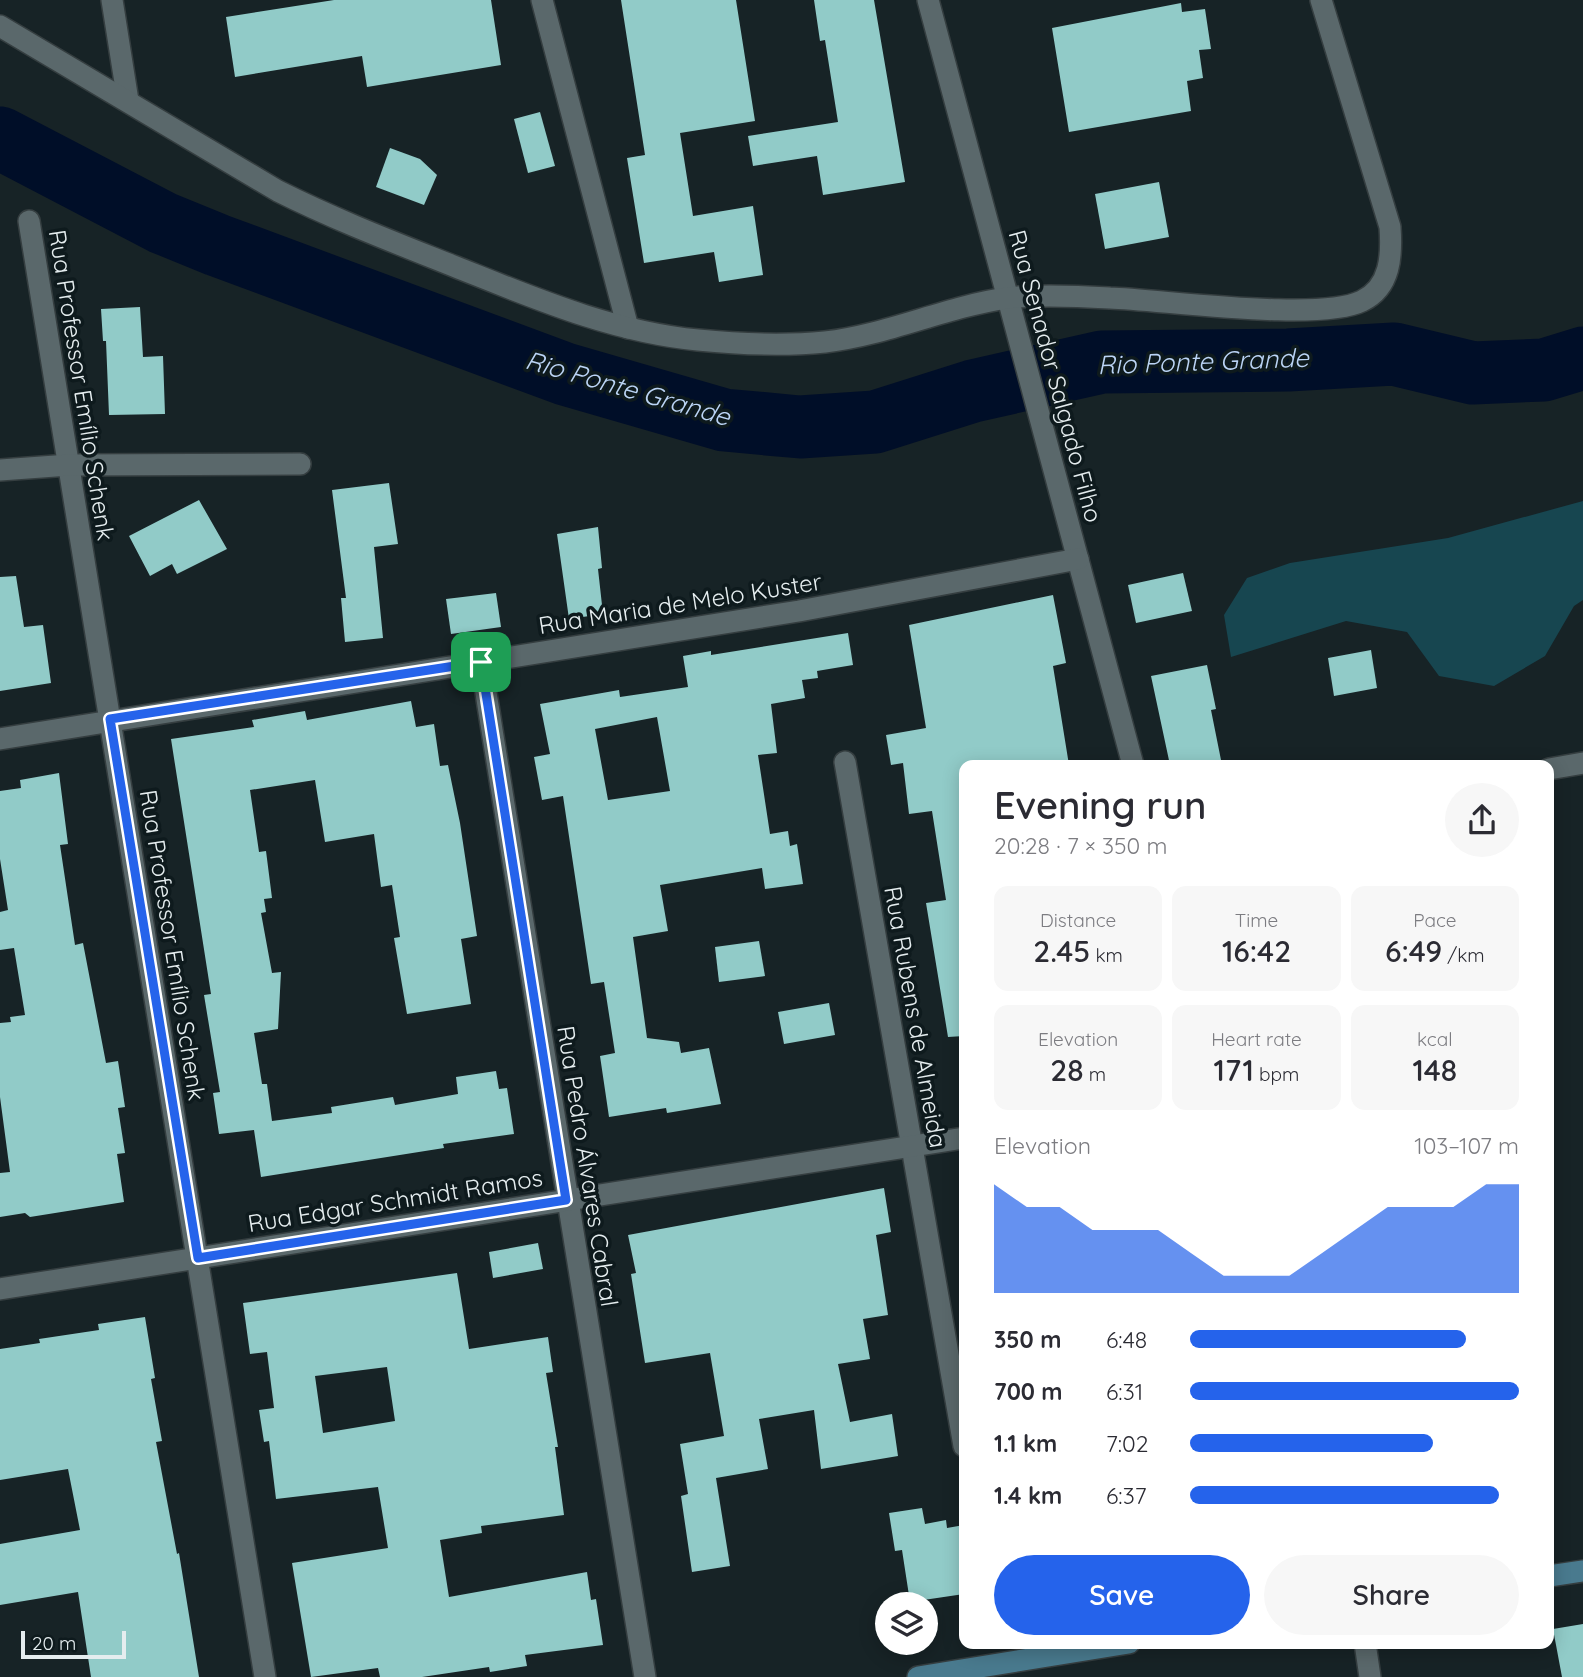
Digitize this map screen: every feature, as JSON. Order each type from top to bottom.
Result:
[{"type":"main road","points":[[1554,1575],[1583,1571]]},
{"type":"main road","points":[[918,1677],[1004,1670],[1101,1649]]},
{"type":"street","points":[[112,0],[128,102]]},
{"type":"street","points":[[542,0],[628,328]]},
{"type":"street","name":"Rua Senador Salgado Filho","points":[[928,0],[1132,760]]},
{"type":"street","points":[[0,26],[278,191],[325,215],[559,309],[628,328],[697,340],[825,342],[1008,298],[1108,298],[1305,310],[1339,307],[1363,301],[1380,287],[1392,260],[1390,227],[1321,0]]},
{"type":"street","name":"Rua Professor Emílio Schenk","points":[[29,221],[265,1677]]},
{"type":"street","points":[[0,470],[69,465],[300,464]]},
{"type":"street","name":"Rua Maria de Melo Kuster","points":[[0,739],[110,719],[799,611],[1078,559]]},
{"type":"street","name":"Rua Pedro Álvares Cabral","points":[[481,662],[645,1677]]},
{"type":"street","name":"Rua Rubens de Almeida","points":[[845,762],[959,1417]]},
{"type":"street","points":[[1554,768],[1583,763]]},
{"type":"street","name":"Rua Edgar Schmidt Ramos","points":[[0,1289],[959,1139]]},
{"type":"street","points":[[1366,1649],[1370,1677]]},
{"type":"shaded area","points":[[1583,501],[1583,600],[1574,606],[1545,656],[1494,686],[1439,676],[1407,632],[1346,621],[1231,657],[1224,615],[1247,578],[1290,563],[1448,538]]},
{"type":"building","points":[[334,0],[491,0],[501,65],[367,87],[362,56],[235,77],[226,17]]},
{"type":"building","points":[[621,0],[736,0],[755,121],[680,133],[693,216],[753,206],[763,275],[719,282],[714,252],[644,263],[627,158],[645,155]]},
{"type":"building","points":[[814,0],[874,0],[905,182],[823,195],[817,156],[753,166],[748,136],[838,122],[825,40],[820,41]]},
{"type":"building","points":[[1181,3],[1182,12],[1205,9],[1211,49],[1199,50],[1203,78],[1187,81],[1191,111],[1069,132],[1052,28]]},
{"type":"building","points":[[540,112],[555,166],[528,173],[514,119]]},
{"type":"building","points":[[390,148],[420,159],[437,175],[424,205],[376,187]]},
{"type":"building","points":[[1159,182],[1169,237],[1105,249],[1095,194]]},
{"type":"building","points":[[140,307],[143,357],[163,356],[165,414],[109,415],[106,341],[103,341],[101,309]]},
{"type":"building","points":[[389,483],[398,544],[374,547],[383,638],[345,642],[341,598],[346,598],[332,490]]},
{"type":"building","points":[[199,500],[227,549],[177,574],[172,564],[150,576],[129,536]]},
{"type":"building","points":[[598,527],[602,568],[598,569],[603,614],[569,619],[557,534]]},
{"type":"building","points":[[1183,573],[1192,611],[1136,623],[1128,585]]},
{"type":"building","points":[[16,576],[24,627],[43,625],[51,683],[0,691],[0,577]]},
{"type":"building","points":[[496,593],[501,627],[451,634],[446,599]]},
{"type":"building","points":[[1053,595],[1066,663],[1053,666],[1068,760],[959,760],[959,1036],[948,1037],[926,903],[946,900],[932,811],[909,814],[903,763],[891,765],[886,735],[926,728],[909,625]]},
{"type":"building","points":[[848,633],[853,665],[817,671],[818,678],[802,680],[805,698],[771,704],[777,753],[758,755],[770,834],[788,831],[790,846],[797,844],[803,884],[765,889],[762,868],[660,885],[668,931],[633,937],[647,1038],[679,1042],[681,1053],[709,1048],[721,1104],[667,1113],[666,1108],[609,1117],[600,1056],[615,1053],[604,982],[591,984],[563,796],[542,800],[534,757],[550,754],[540,704],[619,690],[620,697],[688,687],[683,656],[711,651],[711,655]],"holes":[[[657,717],[670,791],[608,800],[595,729]]]},
{"type":"building","points":[[1371,650],[1377,688],[1334,696],[1328,658]]},
{"type":"building","points":[[1207,665],[1216,709],[1211,710],[1221,760],[1169,760],[1151,676]]},
{"type":"building","points":[[411,701],[416,727],[434,724],[440,766],[448,765],[460,823],[477,936],[461,939],[471,1004],[407,1014],[394,938],[400,937],[392,885],[381,887],[374,834],[325,842],[315,780],[250,790],[259,852],[266,851],[272,898],[264,899],[266,912],[261,913],[272,973],[281,972],[278,1029],[254,1033],[262,1084],[267,1084],[272,1121],[332,1113],[331,1107],[393,1097],[395,1105],[458,1094],[456,1077],[496,1071],[499,1089],[507,1088],[514,1134],[261,1177],[254,1130],[219,1134],[213,1093],[220,1092],[204,995],[211,994],[171,739],[254,727],[252,720],[305,711],[307,720]]},
{"type":"building","points":[[59,773],[68,844],[60,845],[75,945],[83,943],[106,1063],[118,1061],[125,1107],[118,1108],[125,1153],[117,1154],[124,1202],[30,1217],[25,1213],[0,1217],[0,1173],[10,1172],[0,1097],[0,1023],[11,1022],[10,1017],[25,1015],[14,948],[0,950],[0,912],[8,910],[0,859],[0,791],[21,788],[20,780]]},
{"type":"building","points":[[759,941],[765,976],[719,982],[715,947]]},
{"type":"building","points":[[829,1003],[835,1035],[784,1044],[778,1012]]},
{"type":"building","points":[[884,1188],[891,1232],[876,1235],[888,1315],[863,1319],[870,1359],[838,1364],[850,1422],[892,1414],[898,1456],[821,1469],[814,1410],[759,1419],[768,1469],[716,1478],[730,1566],[692,1572],[681,1496],[688,1494],[680,1444],[724,1436],[710,1353],[645,1363],[631,1274],[636,1273],[628,1235]]},
{"type":"building","points":[[538,1243],[543,1269],[493,1278],[489,1252]]},
{"type":"building","points":[[457,1273],[469,1349],[548,1337],[553,1372],[546,1373],[558,1447],[555,1447],[564,1515],[481,1526],[482,1533],[440,1540],[449,1597],[587,1572],[591,1600],[596,1599],[603,1645],[525,1655],[527,1666],[490,1672],[489,1667],[422,1677],[380,1677],[378,1668],[311,1677],[292,1563],[388,1548],[378,1487],[276,1499],[269,1441],[264,1442],[259,1410],[274,1408],[267,1352],[250,1354],[243,1303]],"holes":[[[387,1367],[395,1421],[323,1433],[315,1376]]]},
{"type":"building","points":[[145,1317],[155,1378],[151,1379],[162,1441],[156,1442],[177,1554],[179,1553],[199,1677],[91,1677],[78,1592],[0,1605],[0,1544],[80,1530],[68,1469],[0,1480],[0,1349],[40,1343],[39,1339],[99,1330],[98,1324]]},
{"type":"building","points":[[922,1508],[925,1524],[946,1520],[947,1528],[959,1526],[959,1595],[938,1598],[938,1592],[908,1592],[902,1550],[895,1551],[889,1513]]},
{"type":"building","points":[[1583,1624],[1583,1677],[1562,1677],[1554,1629]]},
{"type":"waterway","name":"Rio Ponte Grande","points":[[0,138],[163,223],[217,245],[565,374],[724,420],[800,427],[875,422],[973,391],[1102,362],[1288,360],[1394,354],[1473,373],[1544,370],[1583,358]]},
{"type":"route","points":[[481,662],[566,1200],[198,1258],[110,719],[481,662]]}]
